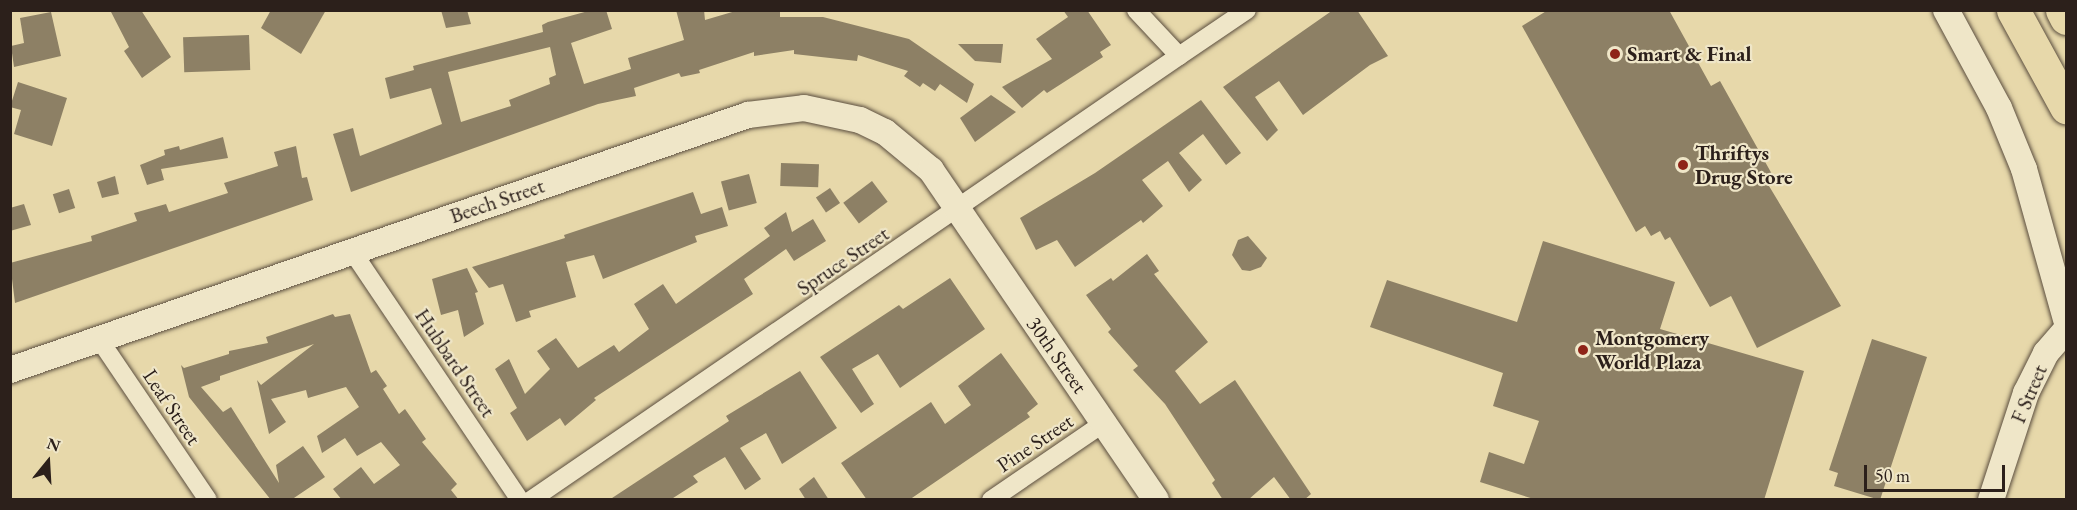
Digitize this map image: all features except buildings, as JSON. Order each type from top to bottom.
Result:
[{"type":"highway","points":[[2013,10],[2067,107]]},
{"type":"highway","points":[[2062,10],[2067,18]]},
{"type":"street","points":[[1136,10],[1179,56]]},
{"type":"street","name":"Spruce Street","points":[[531,500],[1247,10]]},
{"type":"street","points":[[1946,10],[1998,108],[2024,169],[2067,319]]},
{"type":"street","name":"Beech Street","points":[[10,370],[748,115],[776,109],[832,112],[885,132],[931,170],[959,209]]},
{"type":"street","name":"30th Street","points":[[959,209],[1156,500]]},
{"type":"street","name":"Hubbard Street","points":[[352,251],[520,500]]},
{"type":"street","name":"F Street","points":[[1990,500],[2026,393],[2046,353],[2067,330]]},
{"type":"street","name":"Leaf Street","points":[[99,339],[208,500]]},
{"type":"street","name":"Pine Street","points":[[992,500],[1104,423]]},
{"type":"place","name":"Smart & Final","points":[[1615,54]]},
{"type":"place","name":"Thriftys Drug Store","points":[[1683,165]]},
{"type":"place","name":"Montgomery World Plaza","points":[[1583,350]]}]
